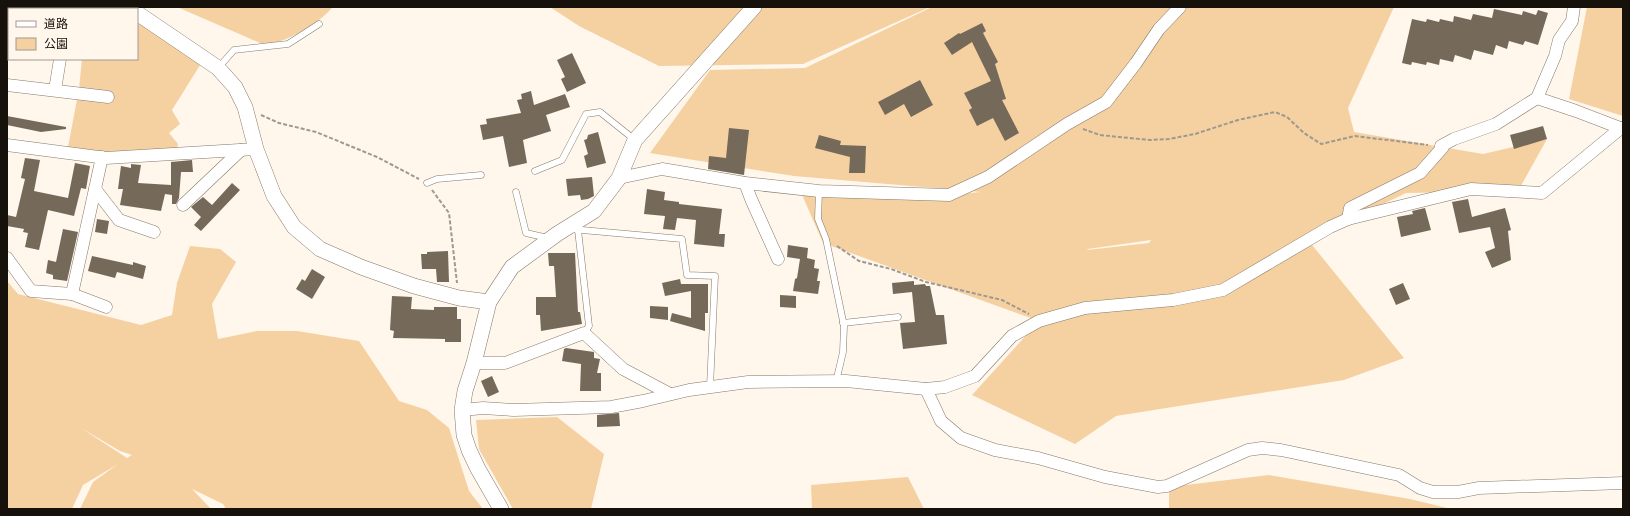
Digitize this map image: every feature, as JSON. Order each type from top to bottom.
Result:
[{"type":"street","points":[[501,509],[469,450],[464,435],[462,410],[465,390],[474,363],[489,302],[512,267],[550,239],[572,229],[594,211],[620,178],[635,140],[754,7]]},
{"type":"street","points":[[620,178],[662,169],[745,183],[818,191],[950,195],[988,177],[1067,124],[1106,102],[1136,64],[1159,29],[1180,7]]},
{"type":"street","points":[[1348,219],[1350,208],[1420,172],[1443,147],[1442,146],[1454,139],[1496,124],[1537,98],[1555,56],[1559,40],[1572,21],[1574,7]]},
{"type":"street","points":[[138,13],[218,68],[235,87],[245,107],[256,149],[274,196],[294,228],[320,249],[361,266],[414,286],[459,298],[489,302]]},
{"type":"street","points":[[55,90],[60,60]]},
{"type":"street","points":[[7,85],[108,97]]},
{"type":"street","points":[[462,410],[483,408],[514,410],[611,407],[670,394],[748,382],[836,382],[926,389],[945,387],[975,376],[1012,336],[1039,321],[1085,308],[1173,300],[1223,290],[1330,227],[1348,219],[1471,189],[1542,193],[1622,129],[1537,98]]},
{"type":"street","points":[[7,145],[102,157],[256,149]]},
{"type":"street","points":[[183,205],[241,150]]},
{"type":"street","points":[[72,294],[102,157]]},
{"type":"street","points":[[745,183],[778,259]]},
{"type":"street","points":[[95,189],[119,220],[154,232]]},
{"type":"street","points":[[7,258],[31,291],[72,294],[106,307]]},
{"type":"street","points":[[474,363],[505,363],[584,333],[623,369],[670,394]]},
{"type":"street","points":[[926,389],[941,421],[961,438],[995,450],[1038,458],[1105,477],[1158,487],[1167,486],[1248,450],[1262,448],[1281,450],[1399,475],[1420,488],[1432,492],[1458,492],[1479,488],[1623,483]]},
{"type":"lane","points":[[218,68],[234,50],[288,44],[319,24]]},
{"type":"lane","points":[[535,171],[562,160],[586,114],[600,112],[635,140]]},
{"type":"lane","points":[[427,183],[438,179],[481,174]]},
{"type":"lane","points":[[818,191],[818,219],[826,239],[843,323],[843,352],[836,382]]},
{"type":"lane","points":[[516,192],[526,233],[550,239]]},
{"type":"lane","points":[[584,333],[589,326],[572,229],[682,239],[687,275],[715,276],[710,387]]},
{"type":"lane","points":[[843,323],[898,317]]},
{"type":"path","points":[[245,107],[279,123],[316,132],[377,157],[427,183],[449,213],[459,298]]},
{"type":"path","points":[[1067,124],[1100,135],[1150,140],[1194,134],[1231,122],[1275,112],[1287,117],[1304,133],[1321,144],[1355,136],[1443,147]]},
{"type":"path","points":[[826,239],[859,261],[891,268],[926,282],[1002,300],[1022,309],[1039,321]]},
{"type":"green space","points":[[118,7],[120,8],[88,8]]},
{"type":"green space","points":[[177,7],[333,7],[319,20],[303,31],[267,46]]},
{"type":"green space","points":[[550,7],[930,7],[803,64],[659,66],[579,26]]},
{"type":"green space","points":[[932,7],[1394,7],[1348,108],[1354,132],[1483,154],[1547,139],[1518,191],[1406,193],[1308,240],[1404,358],[1344,380],[1116,416],[1075,444],[972,395],[1039,321],[823,243],[800,190],[949,195],[981,192],[794,176],[650,153],[710,70],[805,68]],"holes":[[[1151,240],[1149,243],[1087,250]]]},
{"type":"green space","points":[[1587,7],[1623,7],[1623,116],[1569,99]]},
{"type":"green space","points":[[138,21],[202,62],[172,110],[180,124],[169,133],[178,144],[177,149],[112,157],[68,147],[79,89],[82,60],[138,60]]},
{"type":"green space","points":[[190,246],[220,249],[236,262],[212,304],[218,339],[257,331],[297,331],[359,341],[399,401],[427,410],[449,428],[469,491],[483,509],[226,509],[223,504],[192,489],[211,509],[80,509],[93,482],[118,464],[83,485],[72,509],[7,509],[7,281],[18,294],[141,325],[172,315],[177,283]],"holes":[[[81,428],[120,451],[132,455],[127,458]]]},
{"type":"green space","points":[[557,417],[604,454],[591,509],[513,509],[479,449],[476,420]]},
{"type":"green space","points":[[1269,475],[1410,499],[1451,509],[1169,509],[1169,487]]},
{"type":"green space","points":[[908,477],[924,509],[812,509],[811,485]]},
{"type":"building","points":[[1494,9],[1522,15],[1523,11],[1536,15],[1538,10],[1548,13],[1538,45],[1525,41],[1523,45],[1509,41],[1507,49],[1496,45],[1493,55],[1474,50],[1471,60],[1455,55],[1453,62],[1440,59],[1439,65],[1427,62],[1426,65],[1412,62],[1411,65],[1402,63],[1412,19],[1426,22],[1427,19],[1439,22],[1440,19],[1453,22],[1454,16],[1471,20],[1473,14],[1492,18]]},
{"type":"building","points":[[982,23],[986,31],[983,33],[998,62],[995,64],[1006,99],[1002,100],[1019,133],[1005,141],[993,118],[977,126],[969,110],[972,108],[964,93],[991,81],[972,42],[952,55],[944,43],[959,33],[960,34]]},
{"type":"building","points":[[572,53],[586,83],[567,92],[561,79],[565,77],[557,60]]},
{"type":"building","points":[[920,80],[933,105],[911,117],[904,104],[885,115],[878,102]]},
{"type":"building","points":[[531,91],[534,105],[565,94],[570,107],[546,115],[551,131],[523,140],[527,163],[509,167],[503,136],[483,140],[480,125],[487,124],[486,119],[521,113],[517,100],[522,99],[521,94]]},
{"type":"building","points":[[7,116],[66,127],[66,129],[41,132],[7,125]]},
{"type":"building","points":[[1543,126],[1547,139],[1514,149],[1510,135]]},
{"type":"building","points":[[729,128],[749,130],[744,175],[708,169],[709,156],[726,158]]},
{"type":"building","points":[[598,132],[606,163],[587,168],[584,156],[588,154],[584,140],[587,139],[588,135]]},
{"type":"building","points":[[819,135],[841,141],[840,145],[866,146],[865,173],[849,173],[850,157],[815,148]]},
{"type":"building","points":[[25,158],[40,160],[34,191],[68,198],[75,163],[90,166],[86,189],[81,188],[74,216],[48,210],[39,250],[25,247],[28,233],[23,232],[24,229],[7,226],[7,215],[16,217],[25,179],[21,178]]},
{"type":"building","points":[[192,160],[193,172],[181,172],[179,198],[176,204],[172,204],[172,195],[165,194],[161,211],[120,205],[123,189],[118,189],[121,166],[131,168],[131,164],[141,165],[138,183],[171,185],[171,162]]},
{"type":"building","points":[[592,177],[594,196],[581,200],[580,195],[568,196],[566,179]]},
{"type":"building","points":[[232,183],[240,190],[201,231],[194,225],[201,217],[191,207],[203,197],[212,205]]},
{"type":"building","points":[[647,189],[665,192],[664,200],[679,202],[679,204],[722,209],[719,234],[725,234],[724,247],[694,244],[696,220],[677,218],[675,230],[663,229],[665,216],[644,214]]},
{"type":"building","points":[[1468,199],[1472,217],[1505,208],[1511,230],[1508,231],[1511,260],[1492,268],[1485,252],[1495,248],[1490,227],[1459,233],[1452,202]]},
{"type":"building","points":[[1425,208],[1431,230],[1401,237],[1397,217],[1413,214],[1412,211]]},
{"type":"building","points":[[97,219],[109,221],[107,234],[95,232]]},
{"type":"building","points":[[63,229],[78,232],[67,281],[53,279],[53,275],[46,273],[48,260],[56,262]]},
{"type":"building","points":[[788,245],[808,248],[807,258],[815,260],[814,268],[819,269],[817,281],[820,281],[818,294],[793,291],[800,259],[787,257]]},
{"type":"building","points":[[448,251],[449,282],[437,282],[436,269],[422,269],[421,254],[427,254],[427,252]]},
{"type":"building","points":[[548,253],[575,253],[578,312],[580,312],[582,324],[541,331],[540,315],[536,315],[536,297],[556,297],[554,266],[549,266]]},
{"type":"building","points":[[92,256],[133,265],[133,262],[146,266],[143,279],[117,272],[115,278],[88,271]]},
{"type":"building","points":[[312,269],[325,277],[312,299],[296,289],[302,279],[305,281]]},
{"type":"building","points":[[680,279],[681,284],[708,284],[708,313],[705,313],[705,331],[670,321],[672,313],[691,318],[691,291],[665,296],[662,283]]},
{"type":"building","points":[[914,281],[914,285],[925,284],[926,286],[930,286],[936,315],[944,315],[947,344],[903,349],[900,323],[915,322],[912,292],[893,294],[892,283]]},
{"type":"building","points":[[1403,283],[1410,299],[1396,305],[1389,289]]},
{"type":"building","points":[[780,295],[796,296],[796,308],[780,307]]},
{"type":"building","points":[[392,296],[412,297],[411,309],[434,310],[434,307],[457,307],[457,319],[461,319],[461,342],[445,342],[445,339],[393,338],[394,331],[390,330]]},
{"type":"building","points":[[650,306],[668,307],[668,320],[650,318]]},
{"type":"building","points":[[564,349],[594,352],[594,358],[600,359],[597,373],[601,373],[601,391],[580,391],[581,364],[562,361]]},
{"type":"building","points":[[492,376],[499,392],[488,397],[481,381]]},
{"type":"building","points":[[619,413],[620,426],[597,427],[597,415]]}]
